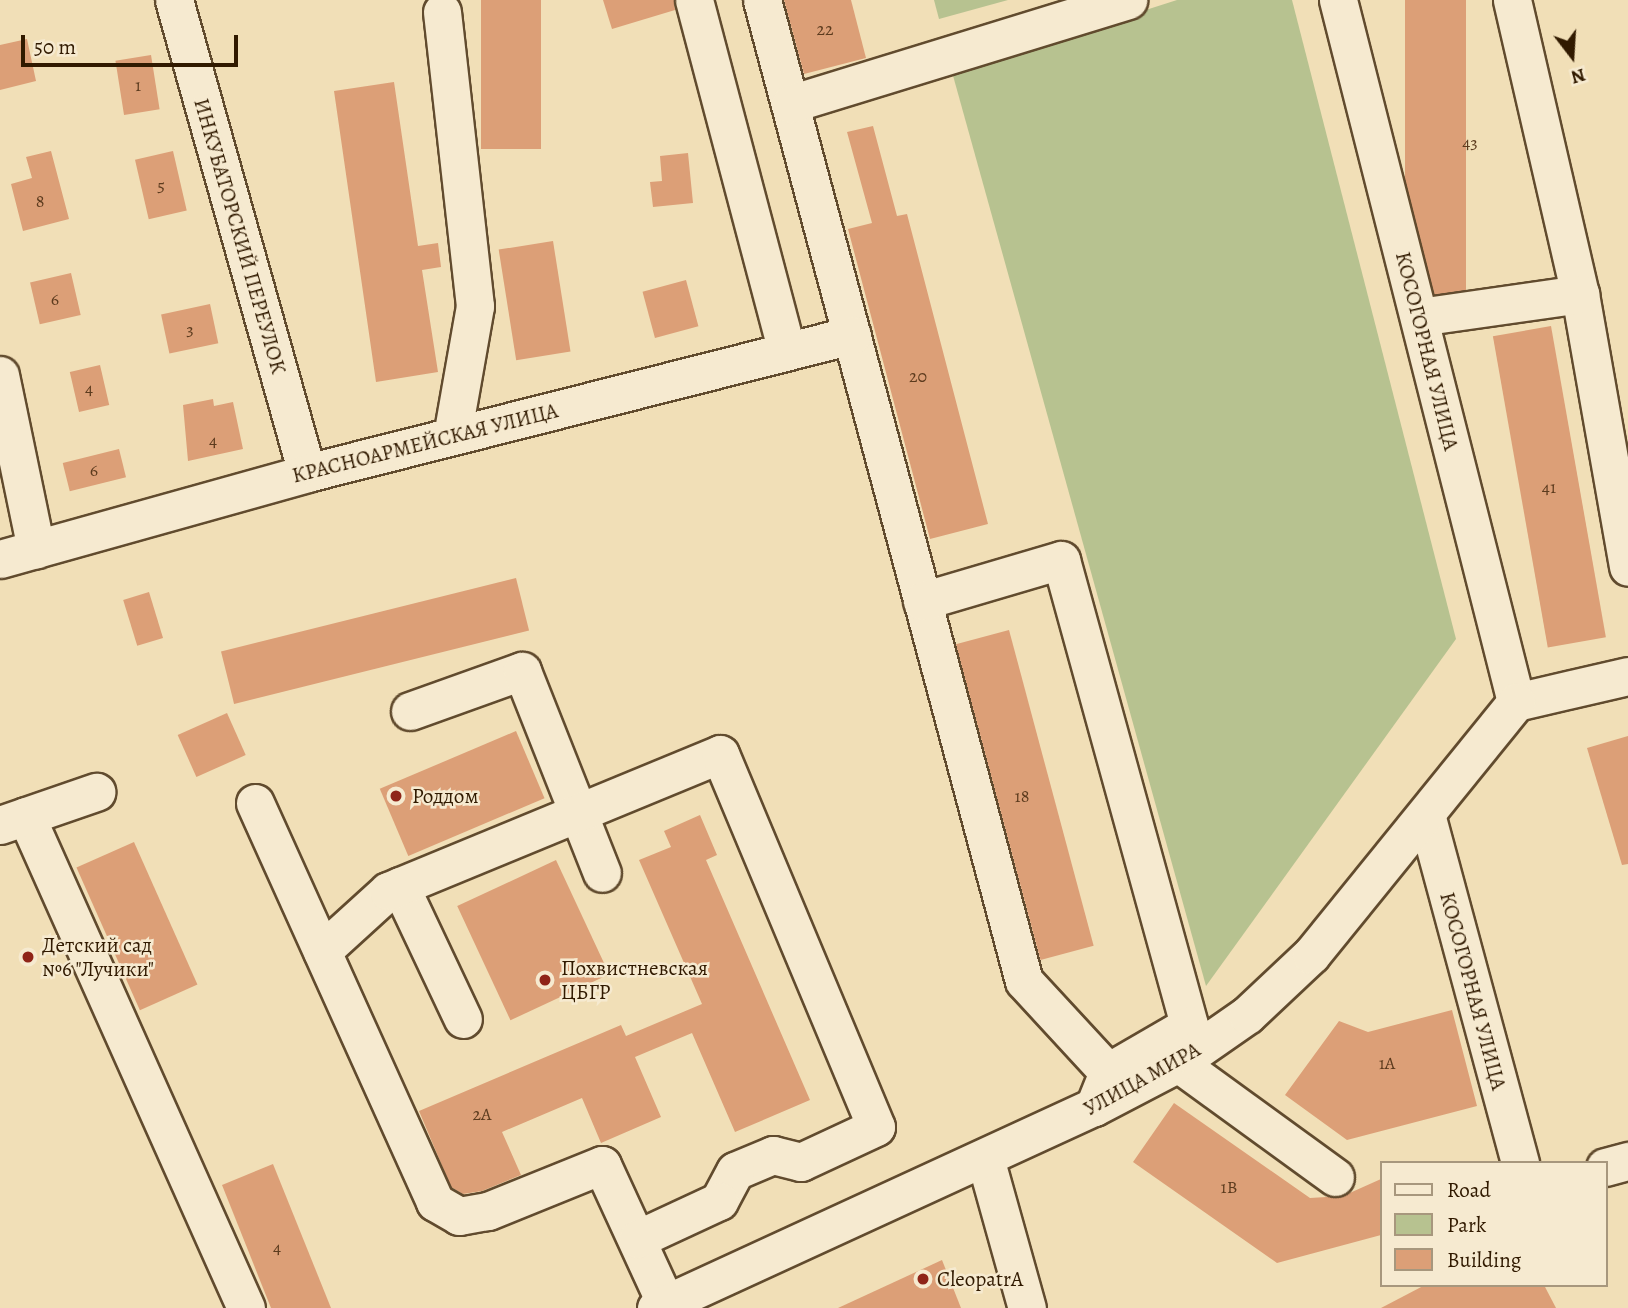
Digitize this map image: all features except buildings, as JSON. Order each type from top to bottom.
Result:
[{"type":"street","name":"ИНКУБАТОРСКИЙ ПЕРЕУЛОК","points":[[174,0],[307,473]]},
{"type":"street","points":[[694,0],[787,351]]},
{"type":"street","points":[[762,0],[1024,981],[1108,1072]]},
{"type":"street","points":[[790,104],[1128,0]]},
{"type":"street","name":"КОСОГОРНАЯ УЛИЦА","points":[[1338,0],[1516,702]]},
{"type":"street","points":[[1511,0],[1580,294],[1628,567]]},
{"type":"street","points":[[442,12],[475,306],[453,436]]},
{"type":"street","points":[[1419,317],[1580,294]]},
{"type":"street","name":"КРАСНОАРМЕЙСКАЯ УЛИЦА","points":[[0,559],[307,473],[852,335]]},
{"type":"street","points":[[0,375],[36,549]]},
{"type":"street","points":[[922,601],[1061,560],[1189,1025],[1108,1072],[1094,1107]]},
{"type":"street","points":[[410,711],[522,671],[602,873]]},
{"type":"street","points":[[1516,702],[1628,676]]},
{"type":"street","name":"УЛИЦА МИРА","points":[[661,1306],[1094,1107],[1178,1063],[1247,1015],[1311,955],[1427,818],[1516,702]]},
{"type":"street","points":[[322,951],[400,886],[720,754],[876,1127],[801,1162],[773,1155],[735,1171],[719,1201],[637,1239]]},
{"type":"street","points":[[96,792],[13,821],[246,1308]]},
{"type":"street","points":[[255,803],[435,1202],[459,1216],[488,1211],[602,1166],[637,1239],[661,1306]]},
{"type":"street","name":"КОСОГОРНАЯ УЛИЦА","points":[[1427,818],[1519,1161]]},
{"type":"street","points":[[400,886],[463,1019]]},
{"type":"street","points":[[1178,1063],[1335,1177]]},
{"type":"street","points":[[985,1158],[1027,1308]]},
{"type":"street","points":[[1607,1166],[1628,1161]]},
{"type":"green space","points":[[934,0],[1008,0],[939,19]]},
{"type":"green space","points":[[1177,0],[1292,0],[1456,639],[1206,986],[952,72]]},
{"type":"place","name":"Роддом","points":[[396,796]]},
{"type":"place","name":"Детский сад №6 \"Лучики\"","points":[[28,957]]},
{"type":"place","name":"Похвистневская ЦБГР","points":[[545,980]]},
{"type":"place","name":"CleopatrA","points":[[923,1279]]}]
